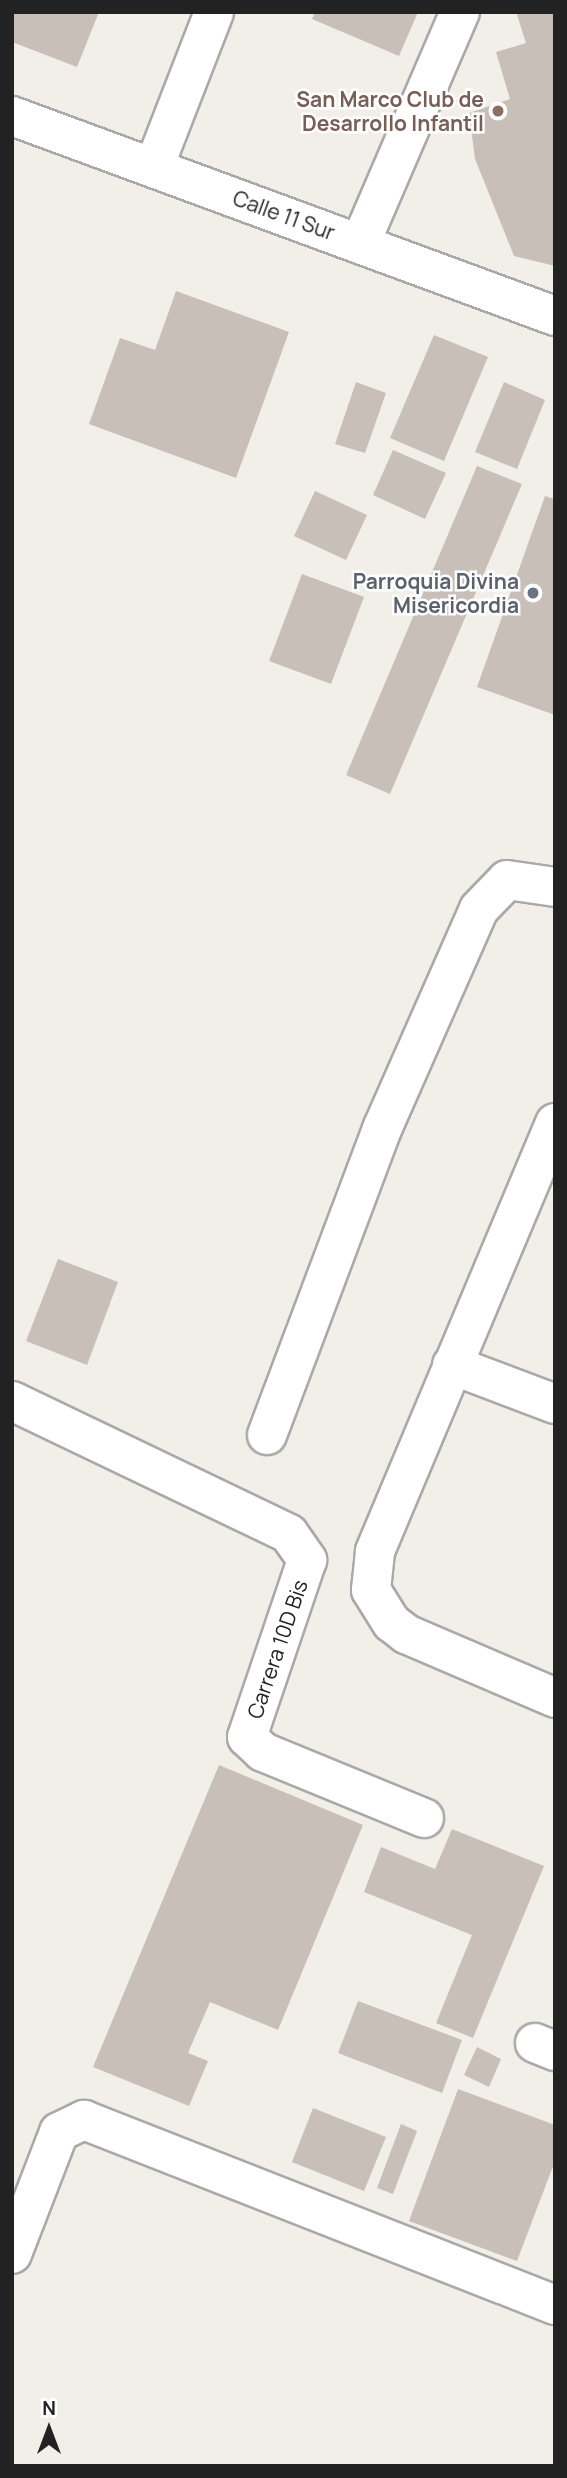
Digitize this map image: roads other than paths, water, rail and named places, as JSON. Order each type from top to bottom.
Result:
[{"type":"street","points":[[154,167],[214,12]]},
{"type":"street","points":[[360,244],[460,12]]},
{"type":"street","name":"Calle 11 Sur","points":[[12,116],[555,316]]},
{"type":"street","points":[[267,1435],[382,1129],[479,909],[507,880],[555,887]]},
{"type":"street","points":[[555,1123],[375,1552],[371,1590],[392,1623],[406,1634],[555,1698]]},
{"type":"street","points":[[452,1365],[555,1404]]},
{"type":"street","name":"Carrera 10D Bis","points":[[12,1401],[289,1534],[307,1560],[247,1737],[263,1752],[424,1818]]},
{"type":"street","points":[[12,2254],[59,2132],[84,2120],[555,2305]]},
{"type":"place","name":"San Marco Club de Desarrollo Infantil","points":[[498,111]]},
{"type":"place","name":"Parroquia Divina Misericordia","points":[[533,593]]}]
